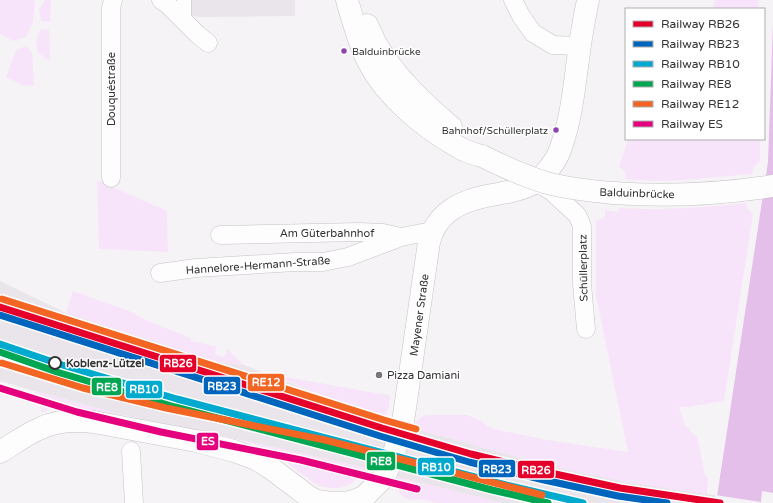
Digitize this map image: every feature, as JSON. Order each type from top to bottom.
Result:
[{"type":"street","name":"Douquéstraße","points":[[111,178],[111,8],[113,0]]},
{"type":"street","points":[[161,0],[208,43]]},
{"type":"street","points":[[184,0],[184,21]]},
{"type":"street","name":"Balduinbrücke","points":[[347,0],[368,62],[379,64],[402,80],[428,107],[460,134],[482,156],[515,172],[561,186],[592,191],[664,195],[704,193],[773,186]]},
{"type":"street","name":"Balduinbrücke","points":[[357,0],[376,44],[379,64]]},
{"type":"street","points":[[513,0],[521,16],[533,33],[553,45],[580,46]]},
{"type":"street","points":[[536,182],[553,164],[560,150],[565,134],[571,109],[588,0]]},
{"type":"street","name":"Mayener Straße","points":[[0,452],[34,431],[54,423],[78,420],[94,422],[176,437],[234,451],[256,459],[272,468],[303,493],[324,502],[344,503],[362,500],[388,471],[404,422],[429,242],[432,231],[446,214],[459,204],[482,197],[521,189],[536,182]]},
{"type":"street","name":"Schüllerplatz","points":[[536,182],[551,191],[580,221],[582,227],[582,284],[586,329]]},
{"type":"street","name":"Am Güterbahnhof","points":[[220,235],[359,232],[383,233],[401,237],[432,231]]},
{"type":"street","name":"Hannelore-Hermann-Straße","points":[[160,273],[196,268],[295,262],[323,262],[348,257],[401,237]]},
{"type":"street","points":[[131,451],[134,503]]},
{"type":"shaded area","points":[[0,0],[35,0],[33,22],[26,37],[13,41],[0,34]]},
{"type":"shaded area","points":[[45,0],[51,0],[50,22],[41,21],[39,9]]},
{"type":"shaded area","points":[[176,0],[295,0],[295,16],[199,17],[189,13]]},
{"type":"shaded area","points":[[715,0],[759,0],[758,8],[713,8]]},
{"type":"shaded area","points":[[773,22],[773,503],[716,503],[768,162]]},
{"type":"shaded area","points":[[41,29],[49,30],[50,61],[38,53],[36,41]]},
{"type":"shaded area","points":[[26,46],[32,53],[34,85],[24,86],[6,77],[16,50]]},
{"type":"shaded area","points":[[628,140],[760,140],[760,161],[753,169],[752,174],[656,181],[625,179],[626,173],[619,167]]},
{"type":"shaded area","points":[[97,180],[167,211],[168,252],[99,249]]},
{"type":"shaded area","points":[[747,203],[747,208],[753,214],[724,401],[679,407],[686,427],[697,436],[705,475],[708,478],[707,494],[633,483],[563,469],[412,428],[421,417],[426,415],[467,415],[477,419],[493,429],[548,440],[628,452],[596,296],[596,221],[605,217],[605,210],[618,212],[619,208],[667,209]]},
{"type":"shaded area","points":[[0,281],[66,313],[219,362],[244,365],[385,420],[412,428],[563,469],[633,483],[768,503],[502,503],[366,468],[122,415],[0,381]]},
{"type":"shaded area","points":[[73,291],[129,311],[148,321],[191,338],[191,341],[216,347],[215,354],[224,357],[228,348],[230,352],[244,365],[219,362],[66,313]]},
{"type":"shaded area","points":[[274,376],[390,395],[385,420]]},
{"type":"shaded area","points":[[35,391],[122,415],[63,409],[49,409],[42,413]]},
{"type":"shaded area","points":[[243,440],[366,468],[356,479],[345,486],[339,488],[325,487],[317,485],[271,451]]},
{"type":"shaded area","points":[[397,477],[502,503],[437,503],[421,499],[413,500],[401,495],[398,492],[396,482]]},
{"type":"pier","points":[[762,491],[773,493],[773,503],[714,503],[715,495],[761,502]]},
{"type":"rail line","name":"RE12","points":[[2,299],[416,429]]},
{"type":"rail line","name":"RB26","points":[[0,307],[382,428],[471,454],[620,488],[720,503]]},
{"type":"rail line","name":"RB23","points":[[0,315],[380,436],[469,462],[618,496],[667,503]]},
{"type":"rail line","name":"RB10","points":[[0,344],[59,364],[177,399],[494,482],[583,503]]},
{"type":"rail line","name":"RE8","points":[[0,352],[57,372],[175,407],[492,490],[548,503]]},
{"type":"rail line","name":"RE12","points":[[2,363],[83,388],[166,408],[325,440],[542,495]]},
{"type":"rail line","name":"ES","points":[[0,388],[77,412],[161,432],[301,460],[417,489]]},
{"type":"place","name":"Balduinbrücke","points":[[344,51]]},
{"type":"place","name":"Bahnhof/Schüllerplatz","points":[[556,130]]},
{"type":"place","name":"Koblenz-Lützel","points":[[55,363]]},
{"type":"place","name":"Pizza Damiani","points":[[379,375]]}]
